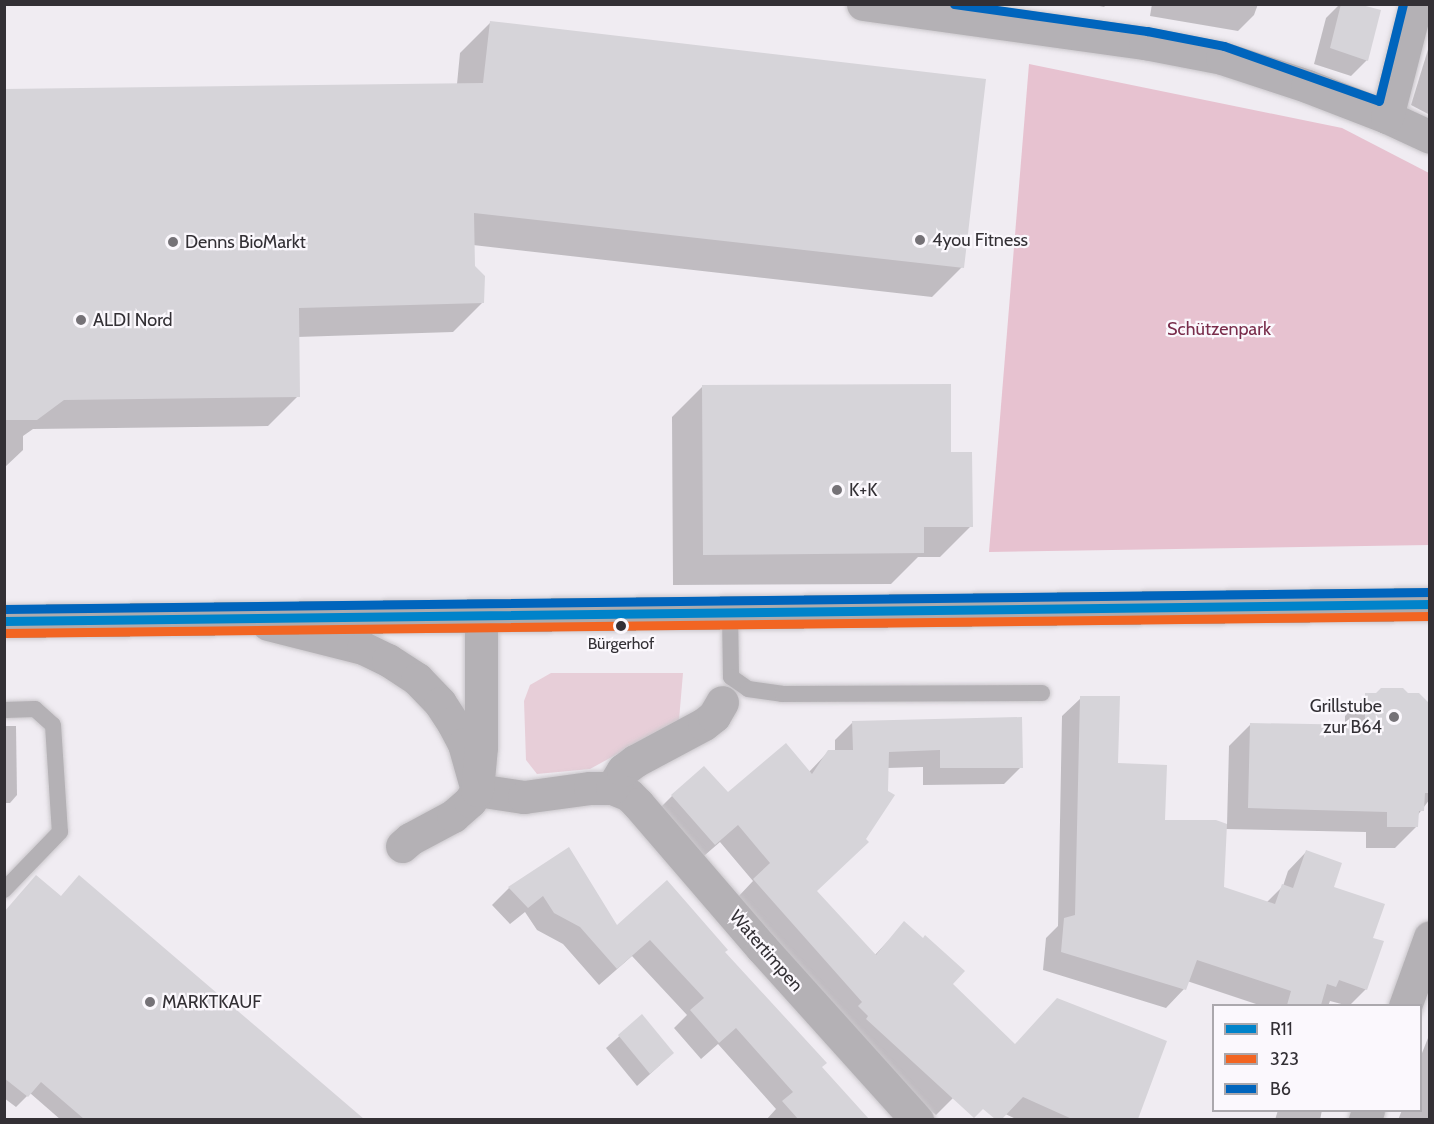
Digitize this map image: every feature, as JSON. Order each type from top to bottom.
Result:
[{"type":"main road","points":[[4,621],[1430,604]]},
{"type":"street","points":[[863,4],[971,11],[1222,58],[1387,117],[1430,137]]},
{"type":"street","points":[[1387,117],[1416,4]]},
{"type":"street","points":[[402,846],[418,834],[453,816],[470,801],[477,790],[481,755],[481,615]]},
{"type":"street","points":[[209,618],[265,623],[307,632],[363,648],[404,669],[429,691],[453,723],[464,744],[477,790]]},
{"type":"street","points":[[477,790],[524,797],[590,788],[612,788],[623,770],[635,761],[704,724],[714,716],[722,702]]},
{"type":"street","name":"Watertimpen","points":[[612,788],[629,795],[638,804],[762,948],[917,1119]]},
{"type":"street","points":[[1405,1004],[1430,937]]},
{"type":"lane","points":[[730,612],[731,677],[748,689],[782,694],[1042,693]]},
{"type":"lane","points":[[4,710],[35,709],[53,726],[60,832],[4,890]]},
{"type":"shaded area","points":[[551,673],[683,673],[679,720],[590,769],[537,774],[526,760],[524,701],[530,685]]},
{"type":"green space","name":"Schützenpark","points":[[1029,64],[1342,128],[1429,173],[1429,545],[989,552]]},
{"type":"building","points":[[1341,4],[1358,4],[1381,10],[1368,61],[1330,48]]},
{"type":"building","points":[[490,21],[986,79],[964,268],[474,213],[475,266],[485,276],[484,303],[299,308],[300,397],[64,400],[37,420],[4,420],[4,89],[483,83]]},
{"type":"building","name":"K+K","points":[[951,384],[951,452],[972,452],[973,527],[924,527],[924,553],[703,555],[702,385]]},
{"type":"building","points":[[1381,688],[1403,688],[1408,693],[1419,693],[1430,704],[1430,793],[1425,793],[1424,811],[1419,811],[1418,827],[1387,827],[1387,812],[1248,808],[1250,723],[1365,725],[1365,693],[1376,693]]},
{"type":"building","points":[[1080,696],[1120,696],[1118,763],[1167,765],[1165,820],[1216,820],[1227,824],[1224,887],[1275,904],[1282,884],[1293,888],[1306,850],[1342,863],[1334,887],[1385,904],[1373,938],[1384,941],[1367,990],[1339,980],[1336,987],[1327,984],[1321,1004],[1287,1004],[1291,991],[1197,960],[1186,990],[1061,952],[1064,918],[1075,915]]},
{"type":"building","points":[[1022,717],[1023,768],[940,768],[940,750],[889,752],[888,791],[895,795],[866,839],[869,842],[817,891],[876,955],[904,921],[923,938],[925,935],[965,971],[953,984],[1015,1044],[1057,998],[1167,1041],[1138,1119],[1072,1119],[1023,1097],[1002,1119],[995,1119],[983,1109],[974,1118],[866,1019],[868,1016],[858,1006],[862,1002],[753,879],[770,863],[738,825],[715,845],[671,795],[704,766],[728,792],[786,743],[812,774],[828,750],[853,750],[852,721]]},
{"type":"building","points":[[569,847],[617,925],[667,880],[728,950],[725,952],[827,1063],[822,1067],[869,1119],[798,1119],[782,1101],[793,1092],[736,1028],[719,1043],[690,1010],[704,998],[650,940],[617,969],[580,927],[554,913],[543,896],[528,908],[508,887]]},
{"type":"building","name":"MARKTKAUF","points":[[36,875],[61,896],[79,875],[364,1119],[84,1119],[41,1082],[28,1097],[4,1078],[4,912]]},
{"type":"building","points":[[642,1014],[674,1053],[650,1074],[618,1035]]},
{"type":"transit line","name":"B6","points":[[954,4],[1147,31],[1224,46],[1379,101],[1403,4]]},
{"type":"transit line","name":"B6","points":[[4,609],[1430,592]]},
{"type":"transit line","name":"R11","points":[[4,621],[1430,604]]},
{"type":"transit line","name":"323","points":[[4,633],[1430,616]]},
{"type":"place","name":"4you Fitness","points":[[920,240]]},
{"type":"place","name":"Denns BioMarkt","points":[[173,242]]},
{"type":"place","name":"ALDI Nord","points":[[81,320]]},
{"type":"place","name":"K+K","points":[[837,490]]},
{"type":"place","name":"Bürgerhof","points":[[621,626]]},
{"type":"place","name":"Grillstube zur B64","points":[[1394,717]]},
{"type":"place","name":"MARKTKAUF","points":[[150,1002]]}]
